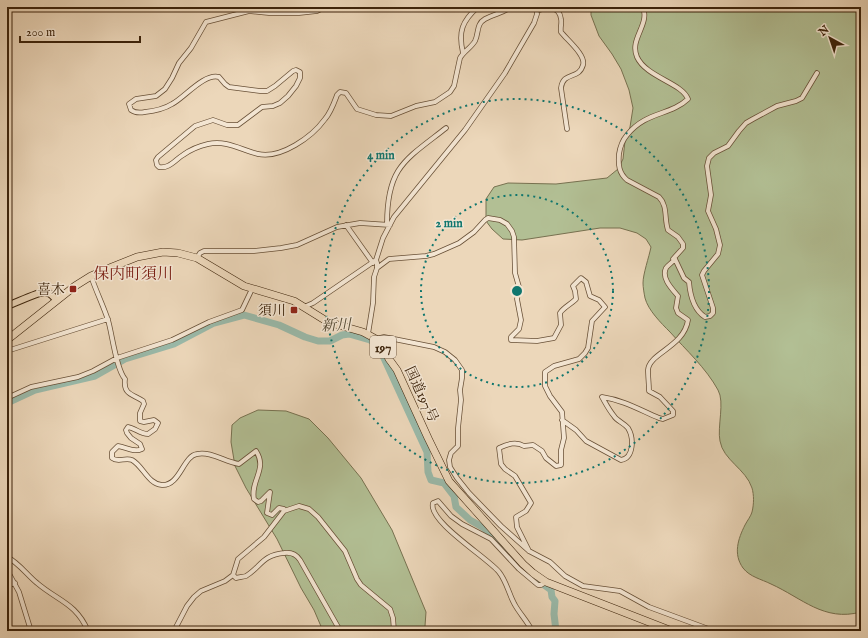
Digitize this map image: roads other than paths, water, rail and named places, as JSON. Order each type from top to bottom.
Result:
[{"type":"highway","name":"国道197号","points":[[7,340],[56,300],[91,276],[149,254],[163,252],[178,253],[197,258],[252,289],[294,301],[328,322],[368,334],[376,339],[383,346],[396,370],[449,480],[493,536],[533,573],[546,582],[672,631]]},
{"type":"main road","points":[[7,306],[46,292],[56,300]]},
{"type":"street","points":[[325,7],[317,11],[299,13],[249,11],[206,22],[191,48],[179,63],[165,89],[156,96],[134,100],[129,104],[131,110],[136,113],[141,113],[170,105],[197,84],[215,76],[219,77],[229,87],[260,91],[270,89],[293,71],[300,72],[300,78],[292,92],[280,103],[273,106],[262,107],[241,124],[235,126],[213,120],[192,128],[158,157],[156,160],[157,165],[159,167],[167,167],[196,148],[213,143],[233,146],[265,155],[276,154],[296,144],[316,129],[326,118],[337,95],[340,92],[346,93],[357,109],[388,117],[416,106],[435,102],[445,96],[452,89],[458,62],[474,42],[479,25],[484,20],[511,7]]},
{"type":"street","points":[[463,54],[460,35],[465,20],[478,7]]},
{"type":"street","points":[[562,420],[576,430],[586,441],[623,460],[628,456],[631,449],[632,440],[630,433],[625,425],[615,418],[602,397],[615,399],[634,406],[659,418],[663,419],[673,415],[673,411],[660,397],[649,391],[648,369],[651,362],[681,337],[686,329],[688,320],[678,313],[676,308],[678,296],[667,283],[665,276],[666,268],[683,248],[683,244],[678,237],[668,230],[666,214],[662,200],[659,196],[627,180],[619,168],[618,163],[622,144],[632,128],[645,119],[674,108],[684,103],[688,99],[683,92],[653,74],[637,58],[635,45],[637,35],[645,20],[643,7]]},
{"type":"street","points":[[304,307],[313,303],[374,261],[388,224],[465,130],[505,73],[534,23],[537,9],[553,8],[556,10],[561,17],[561,32],[578,51],[584,62],[578,73],[566,78],[561,84],[567,129]]},
{"type":"street","points":[[675,259],[684,278],[690,282],[690,292],[698,311],[705,317],[710,316],[713,312],[713,308],[702,275],[718,254],[720,246],[716,229],[708,211],[711,195],[707,166],[708,162],[714,153],[728,146],[746,123],[777,106],[802,98],[817,73]]},
{"type":"street","points":[[388,224],[388,197],[397,171],[413,154],[446,128]]},
{"type":"street","points":[[377,268],[389,259],[434,254],[459,243],[474,232],[488,218],[500,220],[507,224],[514,237],[515,273],[519,287],[517,299],[520,320],[519,330],[511,337],[511,340],[521,342],[554,338],[561,324],[560,313],[564,307],[570,305],[576,299],[573,286],[581,278],[586,282],[590,296],[600,300],[604,307],[592,322],[588,348],[584,353],[579,358],[554,366],[545,372],[545,386],[550,396],[562,412],[564,438],[561,450],[561,465],[556,466],[546,458],[542,451],[533,445],[524,446],[520,443],[509,444],[499,448],[500,464],[515,476],[531,503],[526,511],[516,517],[517,527],[529,552]]},
{"type":"street","points":[[197,258],[200,253],[204,251],[254,252],[289,247],[337,227],[346,225],[360,223],[388,224]]},
{"type":"street","points":[[346,225],[377,263],[374,277],[373,303],[368,334]]},
{"type":"street","points":[[91,276],[108,319],[117,358],[122,375],[125,379],[124,384],[129,394],[143,401],[144,404],[140,413],[140,421],[144,422],[154,420],[157,421],[158,425],[148,434],[140,433],[128,427],[126,430],[127,433],[140,444],[142,449],[138,451],[118,446],[112,452],[112,458],[114,460],[132,460],[150,479],[161,485],[169,483],[178,476],[190,458],[194,455],[205,454],[238,464],[256,451],[261,465],[254,486],[254,499],[258,502],[261,501],[270,492],[267,513],[272,515],[279,508],[284,508],[284,511]]},
{"type":"street","points":[[7,398],[36,386],[78,377],[117,358],[172,340],[209,322],[242,310],[252,289]]},
{"type":"street","points":[[7,351],[108,319]]},
{"type":"street","points":[[376,339],[384,337],[434,347],[446,352],[455,360],[462,370],[460,390],[461,400],[458,446],[451,453],[449,460],[450,467],[469,493],[529,552],[550,562],[565,576],[583,586],[620,591],[649,607],[714,631]]},
{"type":"street","points":[[493,536],[462,524],[451,516],[438,501],[433,503],[433,512],[442,522],[460,540],[499,572],[514,604],[532,631]]},
{"type":"street","points":[[174,631],[187,606],[194,597],[201,591],[225,581],[233,575],[238,559],[258,544],[281,517],[284,511],[299,506],[304,506],[313,511],[345,551],[361,585],[390,609],[393,618],[394,631]]},
{"type":"street","points":[[233,575],[236,578],[247,575],[265,559],[272,555],[288,552],[294,554],[300,560],[340,631]]},
{"type":"street","points":[[7,558],[19,566],[38,584],[74,609],[81,617],[88,631]]},
{"type":"street","points":[[7,570],[20,592],[31,631]]},
{"type":"street","points":[[7,586],[15,584]]},
{"type":"waterway","name":"新川","points":[[7,403],[35,390],[95,376],[125,359],[174,344],[214,323],[244,315],[279,325],[305,337],[318,341],[330,341],[342,335],[349,334],[370,340],[378,345],[427,452],[428,472],[431,480],[444,483],[454,496],[456,507],[470,520],[484,528],[519,564]]},
{"type":"waterway","name":"新川","points":[[537,580],[551,590],[552,597],[555,601],[554,614],[556,631]]},
{"type":"place","name":"喜木","points":[[73,289]]},
{"type":"place","name":"須川","points":[[294,310]]},
{"type":"district","name":"保内町須川","points":[[133,273]]}]
